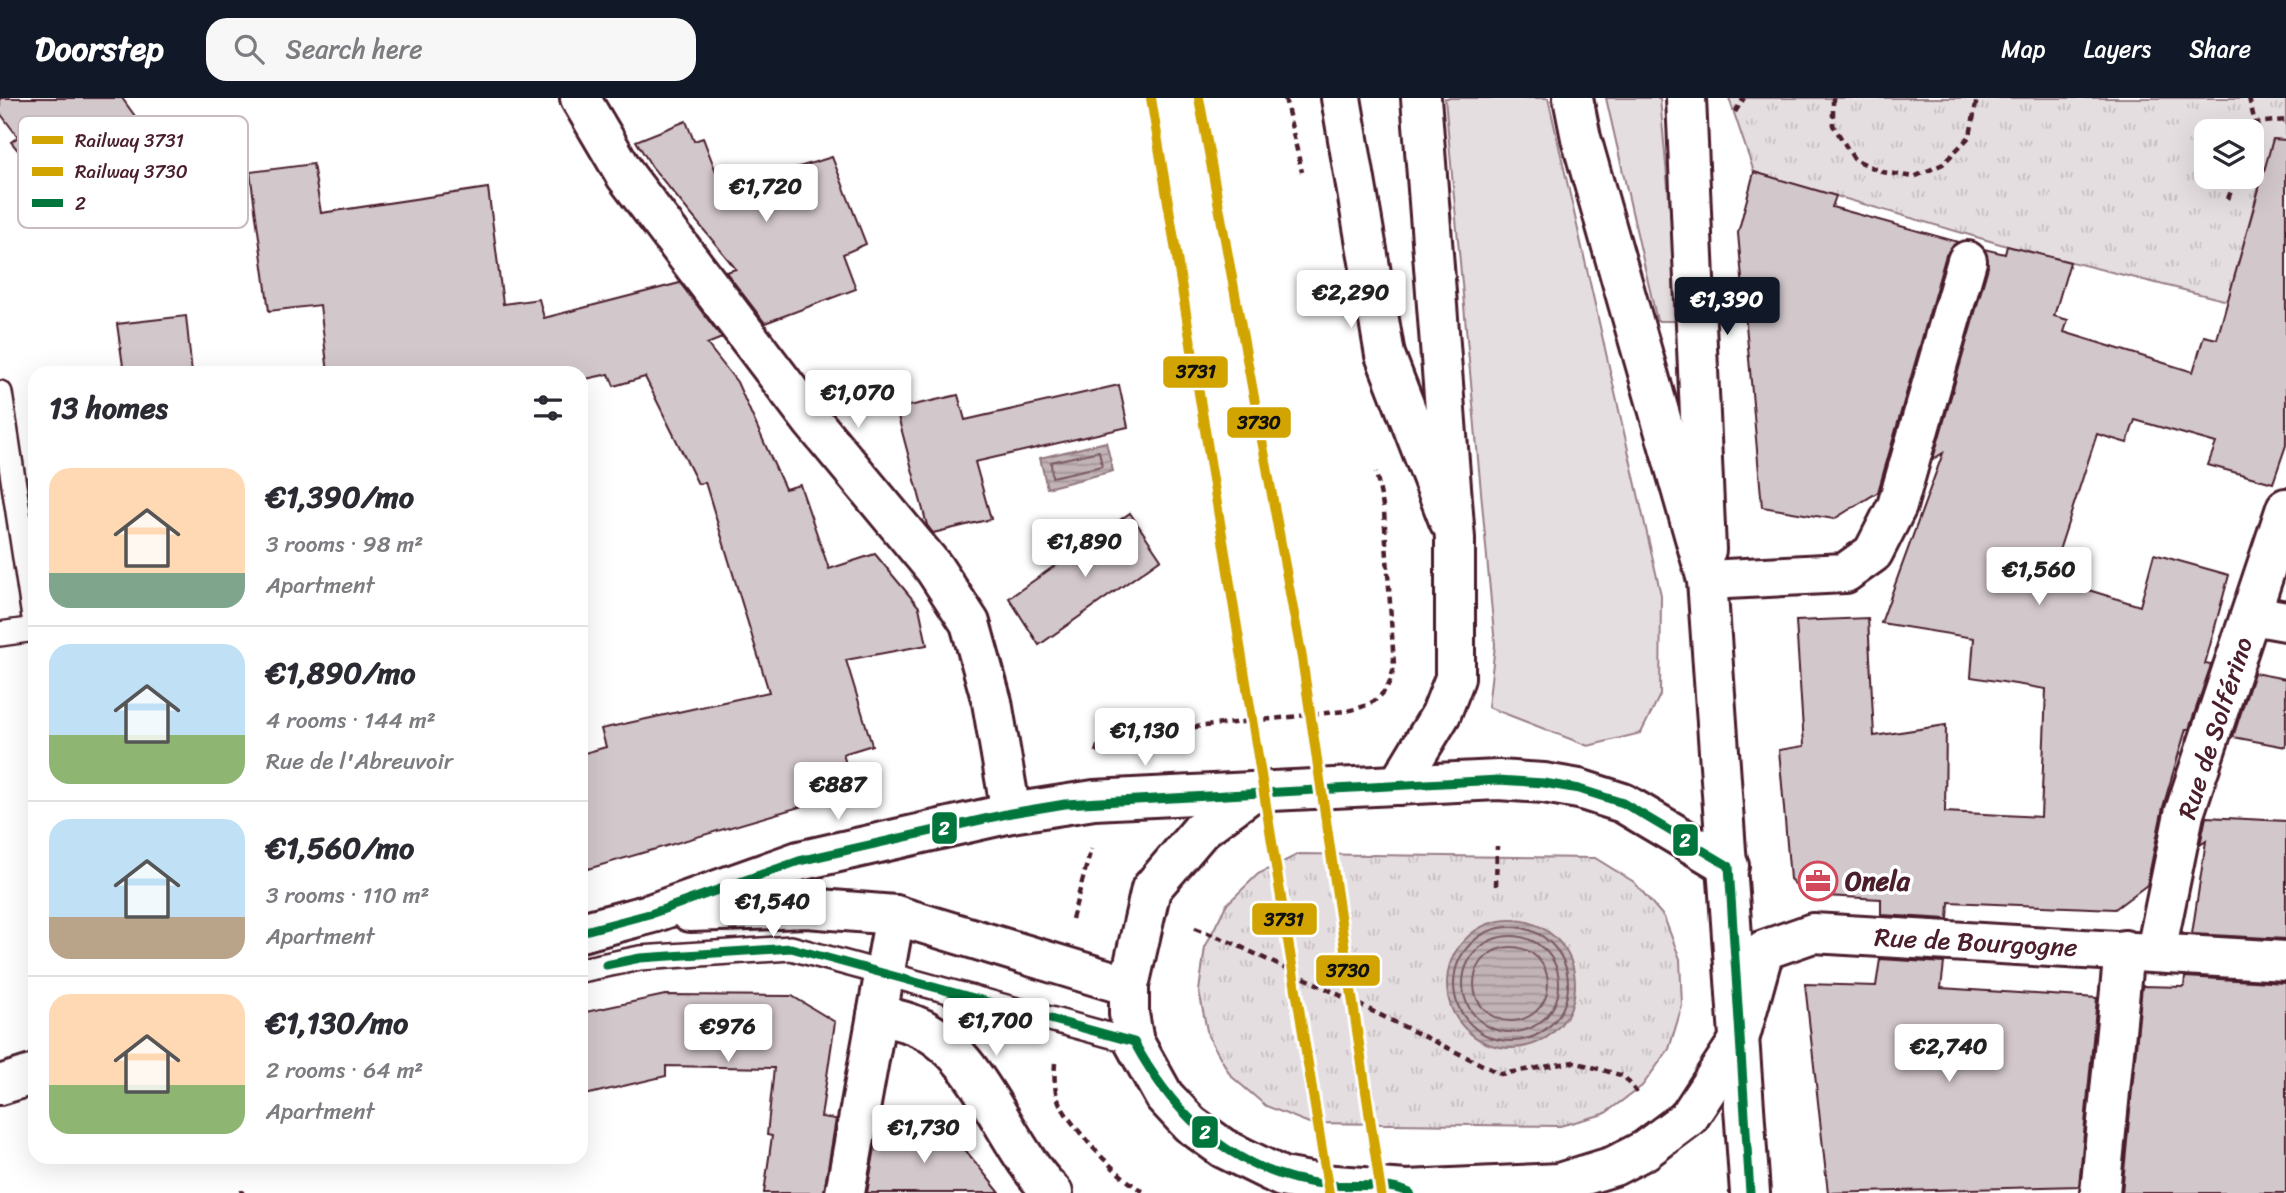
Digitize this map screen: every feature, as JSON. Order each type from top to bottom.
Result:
[{"type":"main road","points":[[580,98],[626,177],[812,421],[934,568],[971,623],[992,702],[1011,813]]},
{"type":"main road","points":[[1341,98],[1385,355],[1455,539]]},
{"type":"main road","points":[[1398,785],[1441,713],[1455,678],[1455,539],[1421,98]]},
{"type":"main road","points":[[1573,98],[1581,138],[1707,580]]},
{"type":"main road","points":[[1686,98],[1707,580],[1750,1193]]},
{"type":"main road","points":[[1707,580],[1845,573],[1873,553],[1897,506],[1967,261]]},
{"type":"main road","name":"Rue de Solférino","points":[[2100,1193],[2140,951],[2209,733],[2269,618],[2286,508]]},
{"type":"main road","points":[[588,930],[653,913],[799,861],[1011,813],[1094,800],[1498,780],[1579,789],[1623,803],[1729,866]]},
{"type":"main road","points":[[1252,792],[1202,830],[1151,890],[1129,986],[1134,1042],[1164,1096],[1190,1124],[1223,1148],[1282,1177],[1320,1184],[1409,1192],[1559,1183],[1614,1166],[1645,1150],[1689,1116],[1738,1042]]},
{"type":"main road","points":[[653,913],[807,908],[895,915],[1129,986]]},
{"type":"main road","points":[[845,1193],[895,915]]},
{"type":"main road","name":"Rue de Bourgogne","points":[[1738,1042],[1764,950],[1813,933],[2286,961]]},
{"type":"main road","points":[[877,1015],[915,1025],[944,1044],[967,1067],[1023,1159],[1053,1193]]},
{"type":"lane","points":[[0,393],[28,579]]},
{"type":"lane","points":[[0,634],[28,628]]},
{"type":"lane","points":[[588,969],[640,958],[791,948],[1134,1042]]},
{"type":"path","points":[[1284,98],[1303,176]]},
{"type":"path","points":[[1833,98],[1833,125],[1854,159],[1882,172],[1914,177],[1943,164],[1970,136],[1977,98]]},
{"type":"path","points":[[2249,98],[2253,103],[2255,119]]},
{"type":"path","points":[[2264,123],[2286,120]]},
{"type":"path","points":[[2228,199],[2232,189]]},
{"type":"path","points":[[1093,760],[1101,737],[1346,711],[1362,708],[1379,699],[1391,683],[1394,665],[1384,512],[1374,462]]},
{"type":"path","points":[[1071,925],[1094,839]]},
{"type":"path","points":[[1496,886],[1497,846]]},
{"type":"path","points":[[1195,928],[1233,943],[1501,1074],[1574,1062],[1624,1076],[1637,1093]]},
{"type":"path","points":[[1055,1059],[1054,1082],[1060,1105],[1097,1150],[1137,1189],[1146,1193]]},
{"type":"green space","points":[[1445,98],[1548,98],[1661,595],[1660,695],[1641,733],[1588,746],[1488,707],[1495,645]]},
{"type":"green space","points":[[1606,98],[1660,98],[1680,321],[1657,321]]},
{"type":"green space","points":[[1729,98],[2286,98],[2286,178],[2264,172],[2264,119],[2194,119],[2194,189],[2258,189],[2228,301],[2007,246],[1754,172]]},
{"type":"green space","points":[[1299,854],[1595,858],[1634,882],[1664,917],[1680,959],[1682,1006],[1669,1049],[1642,1086],[1604,1114],[1560,1126],[1309,1123],[1266,1106],[1231,1076],[1208,1036],[1199,991],[1205,947],[1226,905],[1258,874]],"holes":[[[1510,920],[1531,923],[1549,933],[1489,924]]]},
{"type":"water","points":[[1106,442],[1113,471],[1047,488],[1040,458]]},
{"type":"water","points":[[1511,920],[1535,925],[1556,939],[1570,960],[1575,984],[1570,1008],[1556,1029],[1535,1043],[1511,1048],[1487,1043],[1466,1029],[1452,1008],[1447,984],[1452,960],[1466,939],[1487,925]]},
{"type":"building","points":[[0,98],[122,98],[135,116],[18,116],[18,137],[0,113]]},
{"type":"building","points":[[686,121],[694,141],[703,138],[723,190],[832,157],[866,244],[843,254],[856,289],[765,323],[726,272],[736,269],[652,167],[636,141]]},
{"type":"building","points":[[18,137],[18,150],[11,142]]},
{"type":"building","points":[[2273,139],[2286,140],[2286,445],[2273,483],[2208,465],[2216,443],[2135,420],[2127,443],[2097,434],[2050,578],[2140,606],[2154,554],[2229,575],[2205,664],[2211,665],[2189,729],[2186,729],[2163,807],[2147,885],[2115,909],[1949,902],[1948,919],[1881,915],[1881,899],[1806,895],[1790,879],[1779,750],[1804,746],[1796,621],[1868,618],[1874,736],[1946,725],[1945,812],[2041,817],[2046,689],[1971,677],[1974,638],[1881,623],[1943,453],[1933,459],[1988,267],[1984,249],[2005,254],[2007,246],[2070,262],[2054,316],[2068,320],[2064,332],[2193,372],[2204,336],[2217,339],[2259,189],[2264,189],[2264,171]]},
{"type":"building","points":[[313,164],[321,213],[488,188],[503,304],[539,299],[544,318],[680,283],[722,338],[707,344],[737,382],[785,489],[800,485],[829,569],[875,554],[919,607],[927,645],[846,660],[872,745],[843,754],[854,791],[588,869],[588,752],[606,747],[601,729],[769,692],[705,482],[698,484],[645,377],[614,386],[609,374],[588,378],[588,366],[327,366],[320,305],[269,311],[250,172]]},
{"type":"building","points":[[1754,172],[1836,196],[1832,207],[1958,242],[1946,255],[1878,492],[1834,519],[1762,507],[1738,233]]},
{"type":"building","points":[[186,316],[191,366],[123,366],[117,324]]},
{"type":"building","points":[[1119,385],[1128,427],[975,462],[991,519],[933,533],[927,525],[896,409],[958,395],[965,420]]},
{"type":"building","points":[[1130,513],[1161,559],[1039,645],[1009,598]]},
{"type":"building","points":[[2254,673],[2286,679],[2286,747],[2233,737]]},
{"type":"building","points":[[2206,817],[2286,821],[2286,939],[2192,934],[2206,841],[2200,845]]},
{"type":"building","points":[[1880,959],[1944,963],[1941,988],[2097,998],[2079,1186],[1828,1193],[1805,984],[1876,986]]},
{"type":"building","points":[[2185,977],[2286,983],[2286,1193],[2122,1193],[2142,986],[2184,987]]},
{"type":"building","points":[[665,995],[792,996],[835,1022],[821,1117],[836,1119],[824,1193],[764,1193],[772,1136],[767,1135],[774,1068],[666,1066],[666,1076],[588,1094],[588,1012]]},
{"type":"building","points":[[879,1125],[954,1136],[1000,1193],[867,1193]]},
{"type":"rail line","name":"3731","points":[[1151,98],[1329,1193]]},
{"type":"rail line","name":"3730","points":[[1199,98],[1302,658],[1381,1193]]},
{"type":"transit line","name":"2","points":[[588,930],[653,913],[799,861],[1011,813],[1065,804],[1498,780],[1579,789],[1623,803],[1729,866],[1750,1193]]},
{"type":"transit line","name":"2","points":[[606,965],[640,958],[791,948],[1134,1042],[1151,1070],[1190,1119],[1239,1156],[1267,1170],[1297,1179],[1330,1185],[1381,1186],[1410,1193]]},
{"type":"place","name":"Onela","points":[[1818,881]]}]
